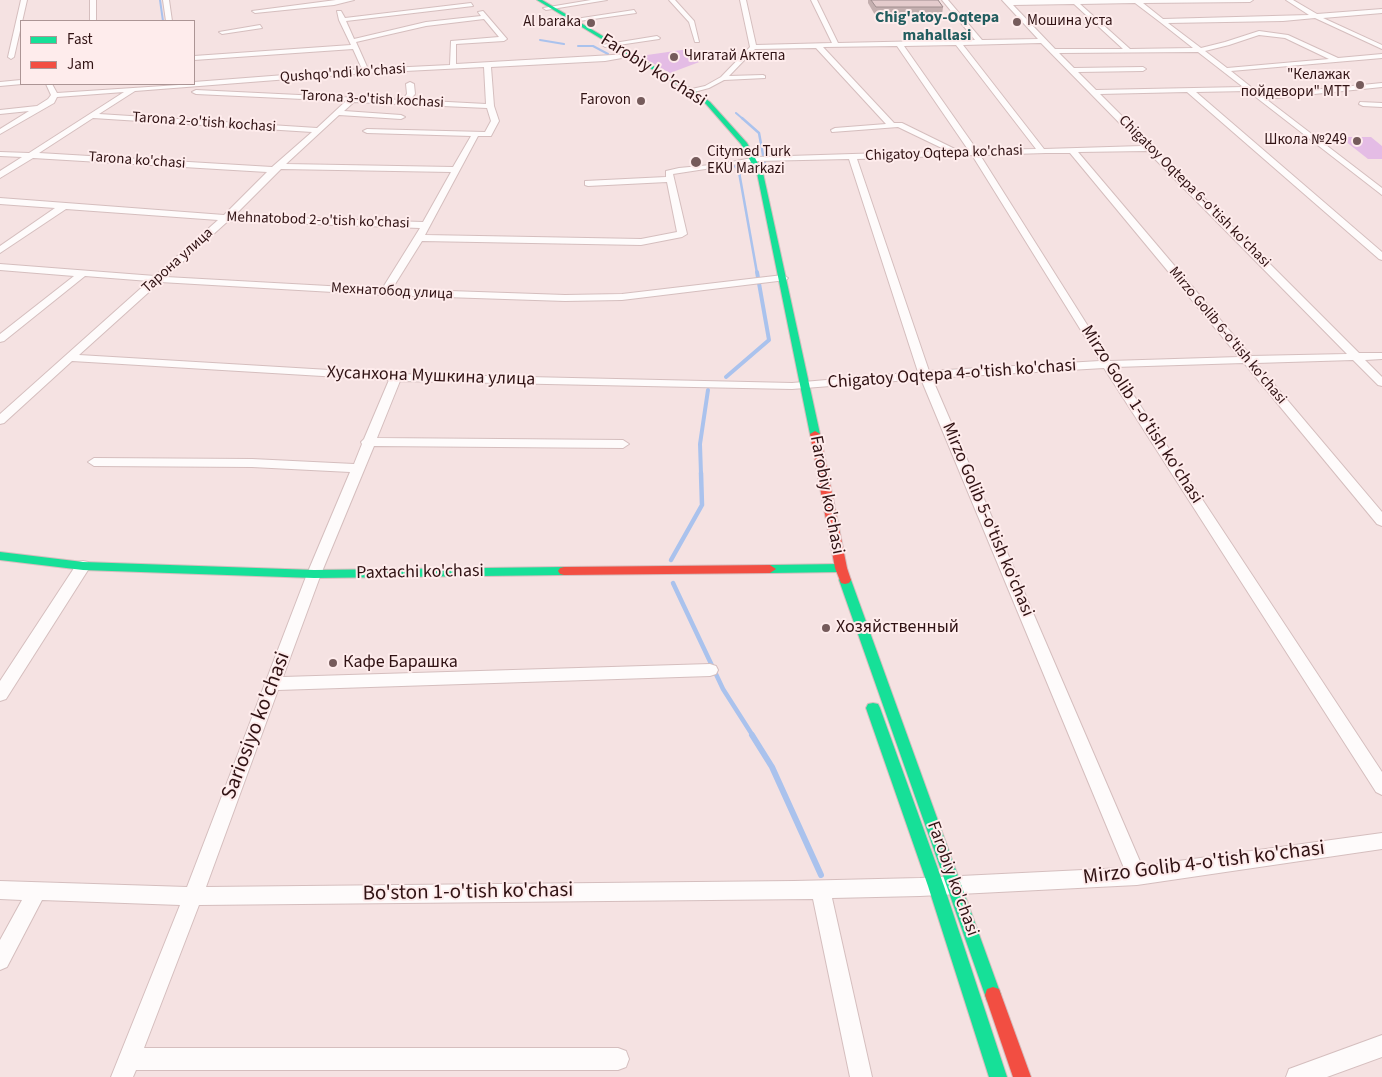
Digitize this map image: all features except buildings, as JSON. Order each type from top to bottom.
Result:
[{"type":"main road","name":"Farobiy ko'chasi","points":[[532,0],[572,20],[608,44]]},
{"type":"main road","name":"Farobiy ko'chasi","points":[[545,5],[708,103],[732,128],[746,162],[760,173],[768,201],[785,348]]},
{"type":"main road","name":"Farobiy ko'chasi","points":[[778,279],[805,386],[841,568],[1022,1077]]},
{"type":"main road","name":"Farobiy ko'chasi","points":[[824,555],[828,574]]},
{"type":"main road","name":"Paxtachi ko'chasi","points":[[0,556],[82,566],[314,574],[828,574],[841,568]]},
{"type":"main road","name":"Farobiy ko'chasi","points":[[870,697],[936,886],[998,1077]]},
{"type":"street","points":[[20,56],[8,57],[24,0]]},
{"type":"street","points":[[93,20],[94,0]]},
{"type":"street","points":[[166,0],[169,20]]},
{"type":"street","points":[[222,32],[261,30],[254,9],[351,0]]},
{"type":"street","points":[[545,5],[604,0]]},
{"type":"street","points":[[672,0],[692,22],[697,41]]},
{"type":"street","points":[[743,0],[752,47]]},
{"type":"street","points":[[814,0],[836,46]]},
{"type":"street","points":[[944,0],[980,42]]},
{"type":"street","points":[[1007,2],[1250,0]]},
{"type":"street","points":[[1289,0],[1315,16],[1382,47]]},
{"type":"street","points":[[1137,1],[1382,192]]},
{"type":"street","points":[[334,2],[366,71]]},
{"type":"street","points":[[342,20],[469,2],[487,17],[504,38],[453,42],[453,67]]},
{"type":"street","name":"Chigatoy Oqtepa 6-o'tish ko'chasi","points":[[1007,2],[1043,41],[1096,92],[1382,384]]},
{"type":"street","points":[[1078,2],[1129,51]]},
{"type":"street","points":[[1162,21],[1283,19],[1382,11]]},
{"type":"street","points":[[572,20],[634,12]]},
{"type":"street","points":[[195,58],[353,42],[426,24],[487,17]]},
{"type":"street","points":[[1053,51],[1200,50],[1227,44],[1255,33],[1281,34],[1337,60]]},
{"type":"street","points":[[608,44],[657,38]]},
{"type":"street","points":[[1365,39],[1382,38]]},
{"type":"street","points":[[342,39],[353,42]]},
{"type":"street","points":[[689,92],[707,87],[723,78],[752,47],[1043,41]]},
{"type":"street","points":[[958,43],[1043,152]]},
{"type":"street","name":"Mirzo Golib 1-o'tish ko'chasi","points":[[899,44],[975,154],[1107,364],[1382,787]]},
{"type":"street","points":[[818,46],[892,126]]},
{"type":"street","name":"Qushqo'ndi ko'chasi","points":[[195,84],[366,71],[628,56]]},
{"type":"street","points":[[1225,70],[1382,56]]},
{"type":"street","points":[[546,61],[549,70]]},
{"type":"street","points":[[367,132],[488,134],[495,121],[490,106],[487,65]]},
{"type":"street","points":[[1074,70],[1144,69]]},
{"type":"street","points":[[723,78],[763,77]]},
{"type":"street","points":[[746,78],[749,84],[773,81]]},
{"type":"street","points":[[0,84],[20,82]]},
{"type":"street","points":[[404,102],[411,94],[410,84]]},
{"type":"street","points":[[0,132],[43,107],[55,94],[50,85]]},
{"type":"street","name":"Qushqo'ndi ko'chasi","points":[[55,94],[186,85]]},
{"type":"street","points":[[1260,97],[1382,85]]},
{"type":"street","points":[[0,175],[134,89]]},
{"type":"street","name":"Tarona 3-o'tish kochasi","points":[[134,89],[490,106]]},
{"type":"street","points":[[1096,92],[1249,89]]},
{"type":"street","points":[[1189,90],[1382,257]]},
{"type":"street","name":"Тарона улица","points":[[0,420],[226,218],[276,168],[353,99]]},
{"type":"street","points":[[1363,104],[1382,105]]},
{"type":"street","points":[[0,112],[43,107]]},
{"type":"street","points":[[336,113],[401,117]]},
{"type":"street","name":"Tarona 2-o'tish kochasi","points":[[92,116],[317,130]]},
{"type":"street","points":[[836,130],[902,126],[959,154]]},
{"type":"street","points":[[385,292],[419,238],[475,135]]},
{"type":"street","name":"Chigatoy Oqtepa ko'chasi","points":[[670,179],[670,173],[679,170],[746,162],[1151,148]]},
{"type":"street","name":"Mirzo Golib 6-o'tish ko'chasi","points":[[1073,151],[1382,521]]},
{"type":"street","name":"Tarona ko'chasi","points":[[0,154],[276,168],[456,170]]},
{"type":"street","name":"Mirzo Golib 5-o'tish ko'chasi","points":[[852,157],[925,375],[1137,876]]},
{"type":"street","points":[[419,238],[641,242],[682,234],[670,179],[588,183]]},
{"type":"street","name":"Mehnatobod 2-o'tish ko'chasi","points":[[0,201],[226,218],[426,225]]},
{"type":"street","points":[[0,250],[64,206]]},
{"type":"street","name":"Мехнатобод улица","points":[[0,267],[157,280],[385,292],[565,298],[622,297],[778,279]]},
{"type":"street","points":[[0,339],[82,274]]},
{"type":"street","name":"Chigatoy Oqtepa 4-o'tish ko'chasi","points":[[792,386],[925,375],[1107,364],[1382,356]]},
{"type":"street","name":"Хусанхона Мушкина улица","points":[[71,358],[396,377],[792,386]]},
{"type":"street","name":"Sariosiyo ko'chasi","points":[[126,1068],[314,574],[367,442],[396,377]]},
{"type":"street","points":[[367,442],[623,444]]},
{"type":"street","points":[[94,462],[252,463],[357,468]]},
{"type":"street","points":[[0,694],[82,566]]},
{"type":"street","points":[[272,684],[710,670]]},
{"type":"street","name":"Mirzo Golib 4-o'tish ko'chasi","points":[[936,886],[1137,876],[1382,841]]},
{"type":"street","name":"Bo'ston 1-o'tish ko'chasi","points":[[0,890],[193,896],[821,890],[936,886]]},
{"type":"street","points":[[821,890],[861,1077]]},
{"type":"street","points":[[0,960],[37,891]]},
{"type":"street","points":[[1296,1077],[1382,1046]]},
{"type":"street","points":[[126,1068],[618,1059]]},
{"type":"shaded area","points":[[689,49],[702,61],[670,73],[640,56]]},
{"type":"shaded area","points":[[1340,137],[1371,137],[1382,146],[1382,159],[1368,159]]},
{"type":"waterway","points":[[160,0],[163,20]]},
{"type":"waterway","points":[[540,40],[564,44]]},
{"type":"waterway","points":[[578,46],[593,46],[608,54]]},
{"type":"waterway","points":[[736,113],[743,119]]},
{"type":"waterway","points":[[742,118],[759,133],[766,171]]},
{"type":"waterway","points":[[735,166],[739,172],[757,273]]},
{"type":"waterway","points":[[726,377],[769,340],[757,272]]},
{"type":"waterway","points":[[701,474],[700,444],[708,390]]},
{"type":"waterway","points":[[671,560],[702,505],[701,473]]},
{"type":"waterway","points":[[673,583],[723,689],[753,736]]},
{"type":"waterway","points":[[752,735],[772,767],[821,875]]},
{"type":"traffic: fast","points":[[539,0],[695,93],[708,103],[744,143],[760,173],[815,434]]},
{"type":"traffic: fast","points":[[0,556],[83,566],[314,574],[564,571]]},
{"type":"traffic: fast","points":[[770,569],[841,568]]},
{"type":"traffic: fast","points":[[845,580],[993,995]]},
{"type":"traffic: fast","points":[[873,708],[936,886],[998,1077]]},
{"type":"traffic: jam","points":[[815,434],[841,568],[845,580]]},
{"type":"traffic: jam","points":[[564,571],[770,569]]},
{"type":"traffic: jam","points":[[993,995],[1022,1077]]},
{"type":"place","name":"Мошина уста","points":[[1017,22]]},
{"type":"place","name":"Al baraka","points":[[591,23]]},
{"type":"place","name":"Чигатай Актепа","points":[[674,57]]},
{"type":"place","name":"\"Келажак пойдевори\" МТТ","points":[[1360,85]]},
{"type":"place","name":"Farovon","points":[[641,101]]},
{"type":"place","name":"Школа №249","points":[[1357,141]]},
{"type":"place","name":"Citymed Turk EKU Markazi","points":[[696,162]]},
{"type":"place","name":"Хозяйственный","points":[[826,628]]},
{"type":"place","name":"Кафе Барашка","points":[[333,663]]},
{"type":"district","name":"Chig'atoy-Oqtepa mahallasi","points":[[937,27]]}]
